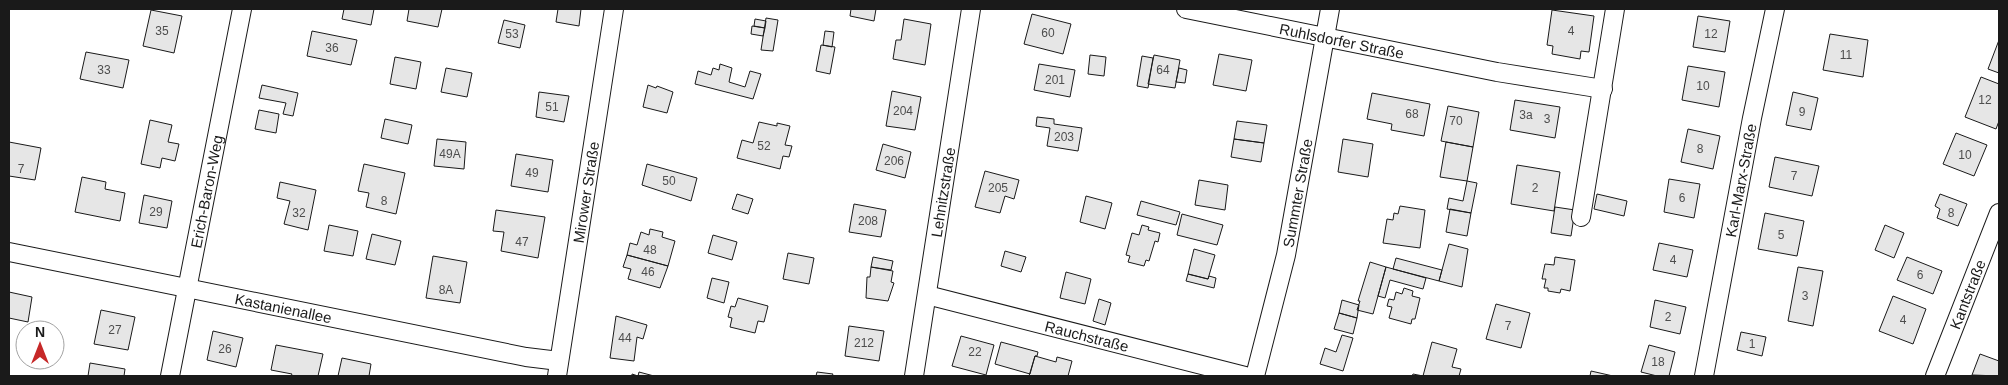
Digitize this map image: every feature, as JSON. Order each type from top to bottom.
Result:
[{"type":"street","name":"Erich-Baron-Weg","points":[[170,376],[242,9]]},
{"type":"street","name":"Mirower Straße","points":[[558,368],[614,9]]},
{"type":"street","name":"Lehnitzstraße","points":[[914,376],[971,9]]},
{"type":"street","name":"Ruhlsdorfer Straße","points":[[1186,9],[1497,72],[1603,89]]},
{"type":"street","name":"Summter Straße","points":[[1255,376],[1286,255],[1330,9]]},
{"type":"street","points":[[1580,217],[1615,9]]},
{"type":"street","name":"Karl-Marx-Straße","points":[[1704,376],[1752,118],[1775,9]]},
{"type":"street","name":"Kantstraße","points":[[1935,376],[1999,213]]},
{"type":"street","name":"Kastanienallee","points":[[9,252],[187,290],[526,357],[558,368]]},
{"type":"street","name":"Rauchstraße","points":[[927,295],[1193,369],[1245,376]]},
{"type":"building","points":[[344,9],[374,9],[371,25],[342,19]]},
{"type":"building","points":[[409,9],[442,9],[438,27],[407,21]]},
{"type":"building","points":[[558,9],[581,9],[579,26],[556,22]]},
{"type":"building","points":[[851,9],[876,9],[874,21],[850,16]]},
{"type":"building","points":[[151,10],[182,16],[174,53],[143,46]]},
{"type":"building","points":[[1552,10],[1594,16],[1589,52],[1581,51],[1580,59],[1552,54],[1553,46],[1547,45]]},
{"type":"building","points":[[1032,14],[1071,24],[1063,54],[1024,44]]},
{"type":"building","points":[[1698,16],[1730,21],[1725,52],[1693,47]]},
{"type":"building","points":[[766,18],[778,20],[773,51],[761,50]]},
{"type":"building","points":[[755,19],[766,21],[765,28],[754,26]]},
{"type":"building","points":[[904,19],[931,24],[925,65],[893,59],[896,40],[901,40]]},
{"type":"building","points":[[504,20],[525,25],[520,48],[498,43]]},
{"type":"building","points":[[752,26],[765,28],[763,36],[751,34]]},
{"type":"building","points":[[312,31],[357,40],[351,65],[307,56]]},
{"type":"building","points":[[825,31],[834,32],[832,47],[823,45]]},
{"type":"building","points":[[1830,34],[1868,40],[1863,77],[1823,70]]},
{"type":"building","points":[[1999,40],[1999,73],[1988,69]]},
{"type":"building","points":[[821,45],[835,47],[830,74],[816,71]]},
{"type":"building","points":[[86,52],[129,60],[123,88],[80,79]]},
{"type":"building","points":[[1219,54],[1252,60],[1246,91],[1213,85]]},
{"type":"building","points":[[1090,55],[1106,57],[1104,76],[1088,74]]},
{"type":"building","points":[[1154,55],[1180,60],[1175,88],[1148,84]]},
{"type":"building","points":[[1142,56],[1153,58],[1148,88],[1137,86]]},
{"type":"building","points":[[395,57],[421,62],[416,89],[390,84]]},
{"type":"building","points":[[720,64],[732,68],[729,82],[745,87],[750,71],[761,74],[753,99],[695,84],[698,71],[711,75],[713,68],[719,70]]},
{"type":"building","points":[[1039,64],[1075,70],[1070,97],[1034,90]]},
{"type":"building","points":[[1688,66],[1725,72],[1719,107],[1682,100]]},
{"type":"building","points":[[446,68],[472,73],[467,97],[441,92]]},
{"type":"building","points":[[1179,68],[1187,70],[1185,83],[1176,82]]},
{"type":"building","points":[[1981,77],[1999,84],[1999,121],[1996,129],[1965,117]]},
{"type":"building","points":[[262,85],[298,93],[293,116],[283,114],[286,103],[259,98]]},
{"type":"building","points":[[648,85],[673,92],[667,113],[643,107]]},
{"type":"building","points":[[892,91],[921,97],[915,130],[886,126]]},
{"type":"building","points":[[539,92],[569,96],[564,122],[536,117]]},
{"type":"building","points":[[1793,92],[1818,98],[1811,130],[1786,125]]},
{"type":"building","points":[[1372,93],[1430,104],[1424,136],[1391,130],[1392,124],[1367,119]]},
{"type":"building","points":[[1515,100],[1560,107],[1555,138],[1510,130]]},
{"type":"building","points":[[1448,106],[1479,112],[1473,147],[1441,141]]},
{"type":"building","points":[[259,110],[279,114],[276,133],[255,129]]},
{"type":"building","points":[[1037,117],[1054,119],[1054,124],[1082,128],[1078,151],[1047,146],[1050,128],[1036,126]]},
{"type":"building","points":[[385,119],[412,125],[408,144],[381,138]]},
{"type":"building","points":[[150,120],[172,125],[168,142],[179,144],[175,161],[162,158],[160,168],[141,164]]},
{"type":"building","points":[[1237,121],[1267,125],[1264,143],[1234,139]]},
{"type":"building","points":[[759,122],[777,126],[777,123],[790,126],[785,145],[792,146],[789,157],[783,156],[780,169],[737,158],[742,140],[753,143]]},
{"type":"building","points":[[1688,129],[1720,136],[1713,169],[1681,162]]},
{"type":"building","points":[[1956,133],[1987,145],[1974,176],[1943,164]]},
{"type":"building","points":[[437,139],[466,142],[464,169],[434,166]]},
{"type":"building","points":[[1234,139],[1264,143],[1261,162],[1231,157]]},
{"type":"building","points":[[1343,139],[1373,144],[1368,177],[1338,172]]},
{"type":"building","points":[[9,142],[41,148],[35,180],[9,176]]},
{"type":"building","points":[[1446,142],[1473,147],[1467,181],[1440,177]]},
{"type":"building","points":[[883,144],[911,152],[905,178],[876,170]]},
{"type":"building","points":[[516,154],[553,160],[548,192],[511,186]]},
{"type":"building","points":[[1775,157],[1819,166],[1812,196],[1769,187]]},
{"type":"building","points":[[364,164],[405,173],[396,214],[366,207],[369,193],[358,191]]},
{"type":"building","points":[[647,164],[697,178],[691,201],[642,185]]},
{"type":"building","points":[[1517,165],[1560,172],[1554,211],[1511,204]]},
{"type":"building","points":[[985,171],[1019,180],[1014,199],[1005,196],[1000,213],[975,207]]},
{"type":"building","points":[[82,177],[106,182],[105,189],[125,193],[120,221],[75,212]]},
{"type":"building","points":[[1669,179],[1700,184],[1694,218],[1664,212]]},
{"type":"building","points":[[1199,180],[1228,185],[1225,210],[1195,205]]},
{"type":"building","points":[[1467,181],[1477,183],[1471,213],[1447,209],[1449,198],[1463,201]]},
{"type":"building","points":[[280,182],[316,190],[308,230],[284,224],[290,201],[277,198]]},
{"type":"building","points":[[737,194],[753,199],[748,214],[732,209]]},
{"type":"building","points":[[1597,194],[1627,201],[1624,216],[1594,209]]},
{"type":"building","points":[[1940,194],[1967,204],[1958,226],[1937,218],[1940,209],[1935,206]]},
{"type":"building","points":[[144,195],[172,201],[167,228],[139,223]]},
{"type":"building","points":[[1086,196],[1112,203],[1105,229],[1080,222]]},
{"type":"building","points":[[1141,201],[1180,212],[1176,225],[1137,215]]},
{"type":"building","points":[[854,204],[886,210],[881,237],[849,232]]},
{"type":"building","points":[[1400,206],[1425,210],[1420,248],[1383,243],[1387,219],[1393,220],[1394,213],[1398,214]]},
{"type":"building","points":[[1555,207],[1575,210],[1571,236],[1551,233]]},
{"type":"building","points":[[1450,209],[1471,213],[1467,236],[1446,232]]},
{"type":"building","points":[[496,210],[545,217],[538,258],[501,251],[504,232],[493,231]]},
{"type":"building","points":[[1765,213],[1804,221],[1797,256],[1758,249]]},
{"type":"building","points":[[1182,214],[1223,225],[1217,245],[1177,235]]},
{"type":"building","points":[[329,225],[358,231],[353,256],[324,251]]},
{"type":"building","points":[[1142,225],[1149,227],[1148,230],[1160,233],[1158,242],[1155,241],[1149,261],[1146,260],[1144,266],[1128,262],[1130,256],[1126,255],[1132,233],[1139,235]]},
{"type":"building","points":[[1885,225],[1904,233],[1894,258],[1875,250]]},
{"type":"building","points":[[650,229],[663,232],[662,237],[675,241],[668,266],[627,255],[630,243],[637,245],[641,232],[649,235]]},
{"type":"building","points":[[372,234],[401,241],[395,265],[366,259]]},
{"type":"building","points":[[713,235],[737,242],[732,260],[708,253]]},
{"type":"building","points":[[1659,243],[1693,250],[1687,277],[1653,270]]},
{"type":"building","points":[[1449,244],[1468,249],[1462,287],[1439,281]]},
{"type":"building","points":[[1194,249],[1215,255],[1208,279],[1188,274]]},
{"type":"building","points":[[1005,251],[1026,257],[1021,272],[1001,266]]},
{"type":"building","points":[[788,253],[814,258],[809,284],[783,279]]},
{"type":"building","points":[[627,255],[668,266],[660,288],[628,279],[631,269],[623,267]]},
{"type":"building","points":[[433,256],[467,262],[460,303],[426,298]]},
{"type":"building","points":[[873,257],[893,261],[891,270],[871,267]]},
{"type":"building","points":[[1555,257],[1575,260],[1570,291],[1561,289],[1560,293],[1548,291],[1548,288],[1544,288],[1546,279],[1542,279],[1545,264],[1554,265]]},
{"type":"building","points":[[1907,257],[1942,271],[1933,294],[1897,280]]},
{"type":"building","points":[[1396,258],[1442,270],[1439,281],[1393,269]]},
{"type":"building","points":[[1370,262],[1386,267],[1373,314],[1357,310]]},
{"type":"building","points":[[871,267],[893,271],[891,282],[894,283],[888,301],[866,298],[867,277],[870,277]]},
{"type":"building","points":[[1386,267],[1426,278],[1423,289],[1390,280],[1385,298],[1378,296]]},
{"type":"building","points":[[1798,267],[1823,271],[1813,326],[1788,321]]},
{"type":"building","points":[[1066,272],[1091,279],[1085,304],[1060,298]]},
{"type":"building","points":[[1188,274],[1208,279],[1209,276],[1216,278],[1214,288],[1186,281]]},
{"type":"building","points":[[712,278],[729,282],[724,303],[707,298]]},
{"type":"building","points":[[1404,288],[1413,291],[1412,296],[1420,298],[1415,319],[1412,319],[1411,324],[1389,318],[1392,307],[1387,306],[1389,299],[1394,300],[1396,292],[1402,294]]},
{"type":"building","points":[[9,292],[32,297],[28,320],[9,318]]},
{"type":"building","points":[[1893,296],[1926,309],[1913,344],[1879,331]]},
{"type":"building","points":[[738,298],[768,306],[764,322],[758,321],[755,333],[730,327],[732,318],[728,317],[731,306],[735,307]]},
{"type":"building","points":[[1099,299],[1111,303],[1105,325],[1093,321]]},
{"type":"building","points":[[1342,300],[1359,305],[1357,318],[1339,313]]},
{"type":"building","points":[[1655,300],[1686,307],[1680,334],[1650,327]]},
{"type":"building","points":[[1496,304],[1530,313],[1521,348],[1486,339]]},
{"type":"building","points":[[101,310],[135,317],[128,350],[94,344]]},
{"type":"building","points":[[1339,313],[1357,318],[1353,334],[1334,329]]},
{"type":"building","points":[[616,316],[647,325],[643,339],[637,337],[634,361],[610,358]]},
{"type":"building","points":[[849,326],[884,331],[879,361],[845,356]]},
{"type":"building","points":[[213,331],[243,338],[236,367],[207,360]]},
{"type":"building","points":[[1741,332],[1766,337],[1762,356],[1737,350]]},
{"type":"building","points":[[1342,335],[1353,338],[1343,371],[1320,364],[1325,348],[1336,352]]},
{"type":"building","points":[[961,336],[994,345],[986,375],[952,366]]},
{"type":"building","points":[[1001,342],[1038,352],[1030,374],[995,364]]},
{"type":"building","points":[[1432,342],[1457,349],[1452,367],[1461,369],[1459,376],[1423,376]]},
{"type":"building","points":[[276,345],[323,354],[318,376],[291,376],[292,374],[271,370]]},
{"type":"building","points":[[1649,345],[1675,352],[1669,376],[1657,376],[1641,372]]},
{"type":"building","points":[[1980,354],[1999,361],[1999,376],[1972,375]]},
{"type":"building","points":[[1035,356],[1056,362],[1057,357],[1072,361],[1068,376],[1029,376]]},
{"type":"building","points":[[342,358],[371,364],[369,376],[338,376]]},
{"type":"building","points":[[90,363],[125,369],[124,376],[88,376]]},
{"type":"building","points":[[1591,371],[1613,376],[1590,376]]},
{"type":"building","points":[[639,372],[654,376],[638,376]]},
{"type":"building","points":[[817,372],[833,374],[832,376],[816,376]]}]
